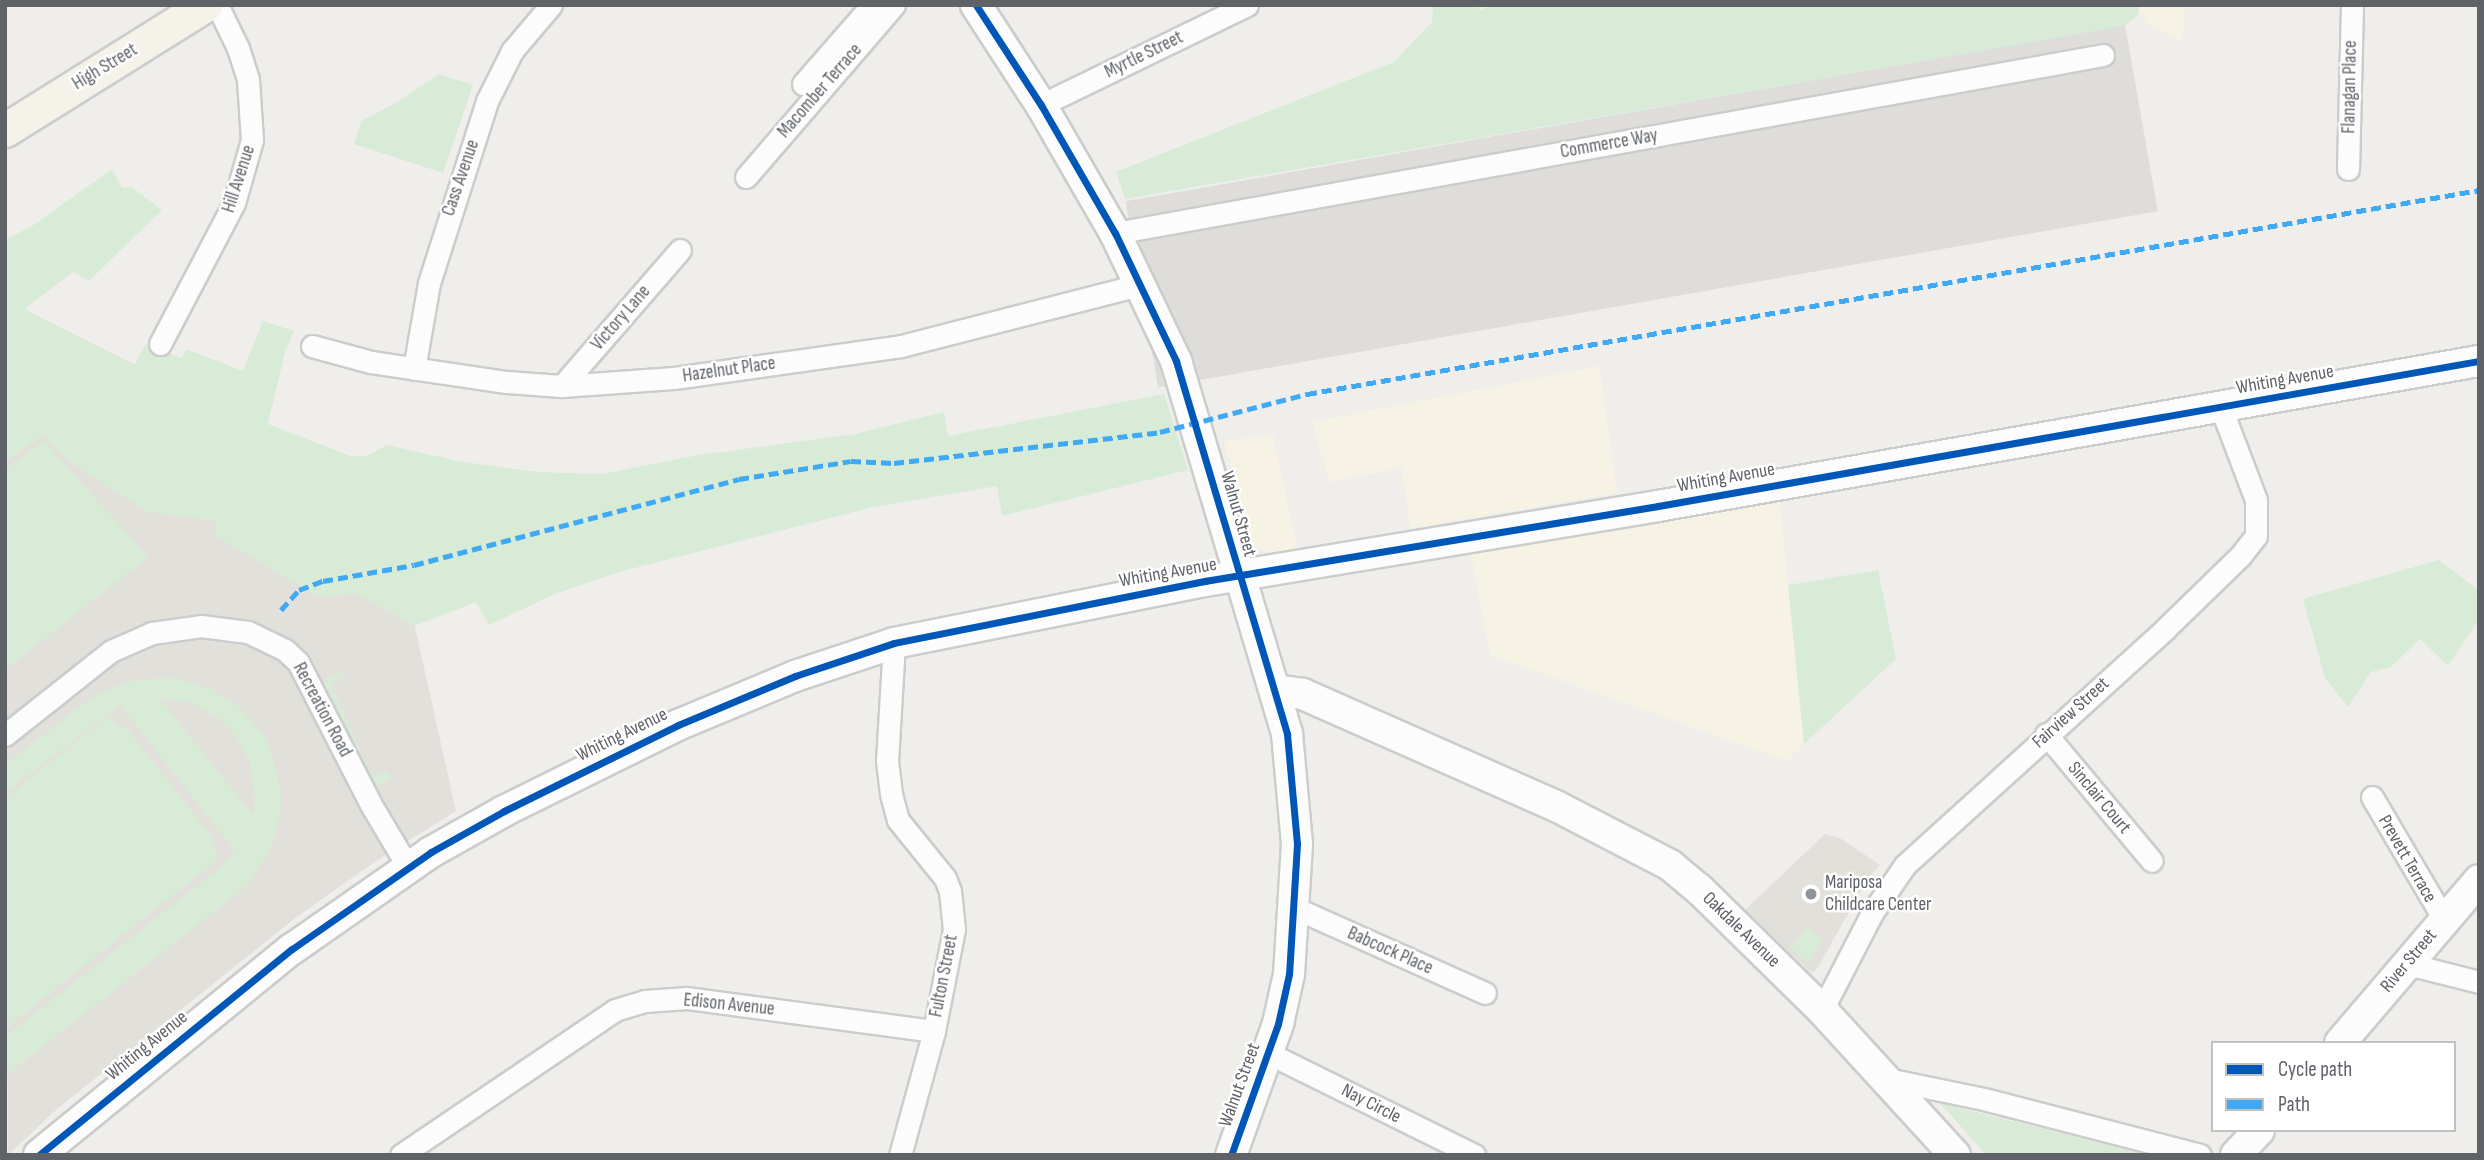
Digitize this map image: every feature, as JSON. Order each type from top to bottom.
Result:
[{"type":"main road","name":"High Street","points":[[5,130],[205,5]]},
{"type":"street","name":"Hill Avenue","points":[[160,344],[234,203],[252,140],[248,79],[238,48],[217,5]]},
{"type":"street","name":"Cass Avenue","points":[[414,369],[429,283],[488,101],[512,51],[551,5]]},
{"type":"street","points":[[803,84],[872,5]]},
{"type":"street","name":"Macomber Terrace","points":[[746,177],[894,5]]},
{"type":"street","name":"Walnut Street","points":[[976,5],[1041,105],[1115,233],[1142,284],[1176,361],[1287,734],[1297,833],[1295,908],[1285,998],[1231,1155]]},
{"type":"street","name":"Myrtle Street","points":[[1041,105],[1247,5]]},
{"type":"street","name":"Flanagan Place","points":[[2348,169],[2352,5]]},
{"type":"street","name":"Commerce Way","points":[[1115,233],[2103,55]]},
{"type":"street","name":"Victory Lane","points":[[562,386],[680,250]]},
{"type":"street","name":"Hazelnut Place","points":[[312,346],[414,369],[508,382],[562,386],[674,378],[901,346],[1142,284]]},
{"type":"street","name":"Whiting Avenue","points":[[39,1155],[257,976],[408,867],[504,811],[678,724],[794,676],[894,643],[1040,612],[2479,361]]},
{"type":"street","name":"Fairview Street","points":[[1822,1010],[1872,913],[1895,877],[2046,734],[2165,629],[2241,555],[2256,536],[2256,500],[2221,408]]},
{"type":"street","name":"Recreation Road","points":[[5,735],[111,651],[152,633],[201,626],[248,632],[285,650],[308,677],[370,803],[408,867]]},
{"type":"street","name":"Fulton Street","points":[[894,643],[887,761],[891,794],[898,820],[945,878],[950,891],[954,929],[933,1031],[900,1155]]},
{"type":"street","name":"Oakdale Avenue","points":[[1275,690],[1303,694],[1556,806],[1670,865],[1699,889],[1822,1010],[1955,1155]]},
{"type":"street","name":"Sinclair Court","points":[[2046,734],[2152,861]]},
{"type":"street","name":"Prevett Terrace","points":[[2372,797],[2444,919]]},
{"type":"street","name":"River Street","points":[[2342,1041],[2479,880]]},
{"type":"street","name":"Babcock Place","points":[[1295,908],[1485,993]]},
{"type":"street","points":[[2407,964],[2479,982]]},
{"type":"street","name":"Edison Avenue","points":[[401,1155],[615,1010],[645,1001],[687,998],[933,1031]]},
{"type":"street","name":"Nay Circle","points":[[1268,1053],[1474,1155]]},
{"type":"street","points":[[1887,1079],[1984,1099],[2200,1155]]},
{"type":"street","points":[[2236,1155],[2257,1132]]},
{"type":"shaded area","points":[[2138,5],[2185,5],[2182,41],[2148,25]]},
{"type":"shaded area","points":[[2125,25],[2158,211],[1158,387],[1125,201]]},
{"type":"shaded area","points":[[5,300],[309,451],[494,484],[511,468],[534,494],[411,609],[456,811],[379,859],[294,919],[57,1109],[8,1155]]},
{"type":"shaded area","points":[[1599,366],[1617,493],[1410,528],[1402,468],[1329,482],[1313,422]]},
{"type":"shaded area","points":[[1273,435],[1297,549],[1271,554],[1258,549],[1251,542],[1224,441]]},
{"type":"shaded area","points":[[1779,493],[1804,744],[1787,761],[1490,655],[1470,548]]},
{"type":"shaded area","name":"Mariposa Childcare Center","points":[[1825,834],[1840,838],[1880,865],[1868,878],[1817,969],[1811,973],[1745,910]]},
{"type":"green space","points":[[1433,5],[1475,5],[1482,10],[1490,5],[2139,5],[2138,15],[2125,25],[2073,35],[1125,199],[1116,172],[1394,62],[1432,22]]},
{"type":"green space","points":[[439,74],[473,85],[443,173],[354,144],[361,121],[394,104]]},
{"type":"green space","points":[[112,169],[122,188],[132,187],[162,210],[89,281],[73,272],[24,309],[134,365],[146,344],[182,358],[186,349],[243,371],[263,321],[294,331],[285,352],[268,424],[350,456],[367,456],[387,445],[457,461],[538,472],[602,474],[699,455],[855,434],[944,412],[948,436],[1164,394],[1188,470],[1002,516],[997,486],[873,507],[619,572],[555,594],[489,625],[476,602],[414,626],[356,593],[321,598],[217,537],[214,521],[147,512],[70,462],[42,435],[5,463],[5,240],[32,226]]},
{"type":"green space","points":[[44,441],[148,557],[5,670],[5,470]]},
{"type":"green space","points":[[2439,560],[2479,591],[2479,620],[2448,666],[2420,639],[2391,667],[2371,672],[2348,707],[2325,678],[2303,599]]},
{"type":"green space","points":[[1878,570],[1896,659],[1804,744],[1788,585]]},
{"type":"green space","points":[[343,672],[345,677],[332,684],[332,688],[371,773],[376,776],[386,771],[391,777],[379,786],[369,778],[325,685],[330,677]]},
{"type":"green space","points":[[161,677],[178,679],[212,689],[240,708],[264,736],[272,754],[281,791],[281,810],[272,847],[251,880],[238,893],[5,1076],[5,1037],[217,870],[235,851],[120,705],[5,793],[5,765],[94,696],[126,682]],"holes":[[[159,698],[192,703],[221,720],[233,732],[250,763],[255,798],[253,815]]]},
{"type":"green space","points":[[109,716],[119,728],[124,725],[216,842],[212,845],[221,857],[5,1029],[5,798]]},
{"type":"green space","points":[[1808,927],[1823,941],[1808,962],[1790,947]]},
{"type":"green space","points":[[1940,1103],[2148,1155],[1986,1155]]},
{"type":"marked path","points":[[281,610],[299,590],[323,581],[414,565],[739,479],[851,461],[894,463],[1160,432],[1307,394],[2479,190]]},
{"type":"cycle path","points":[[976,5],[1041,105],[1115,233],[1176,361],[1287,734],[1297,844],[1289,974],[1278,1024],[1231,1155]]},
{"type":"cycle path","points":[[39,1155],[292,949],[431,852],[504,811],[678,725],[795,676],[894,643],[1205,581],[1658,506],[2479,361]]},
{"type":"place","name":"Mariposa Childcare Center","points":[[1811,894]]}]
